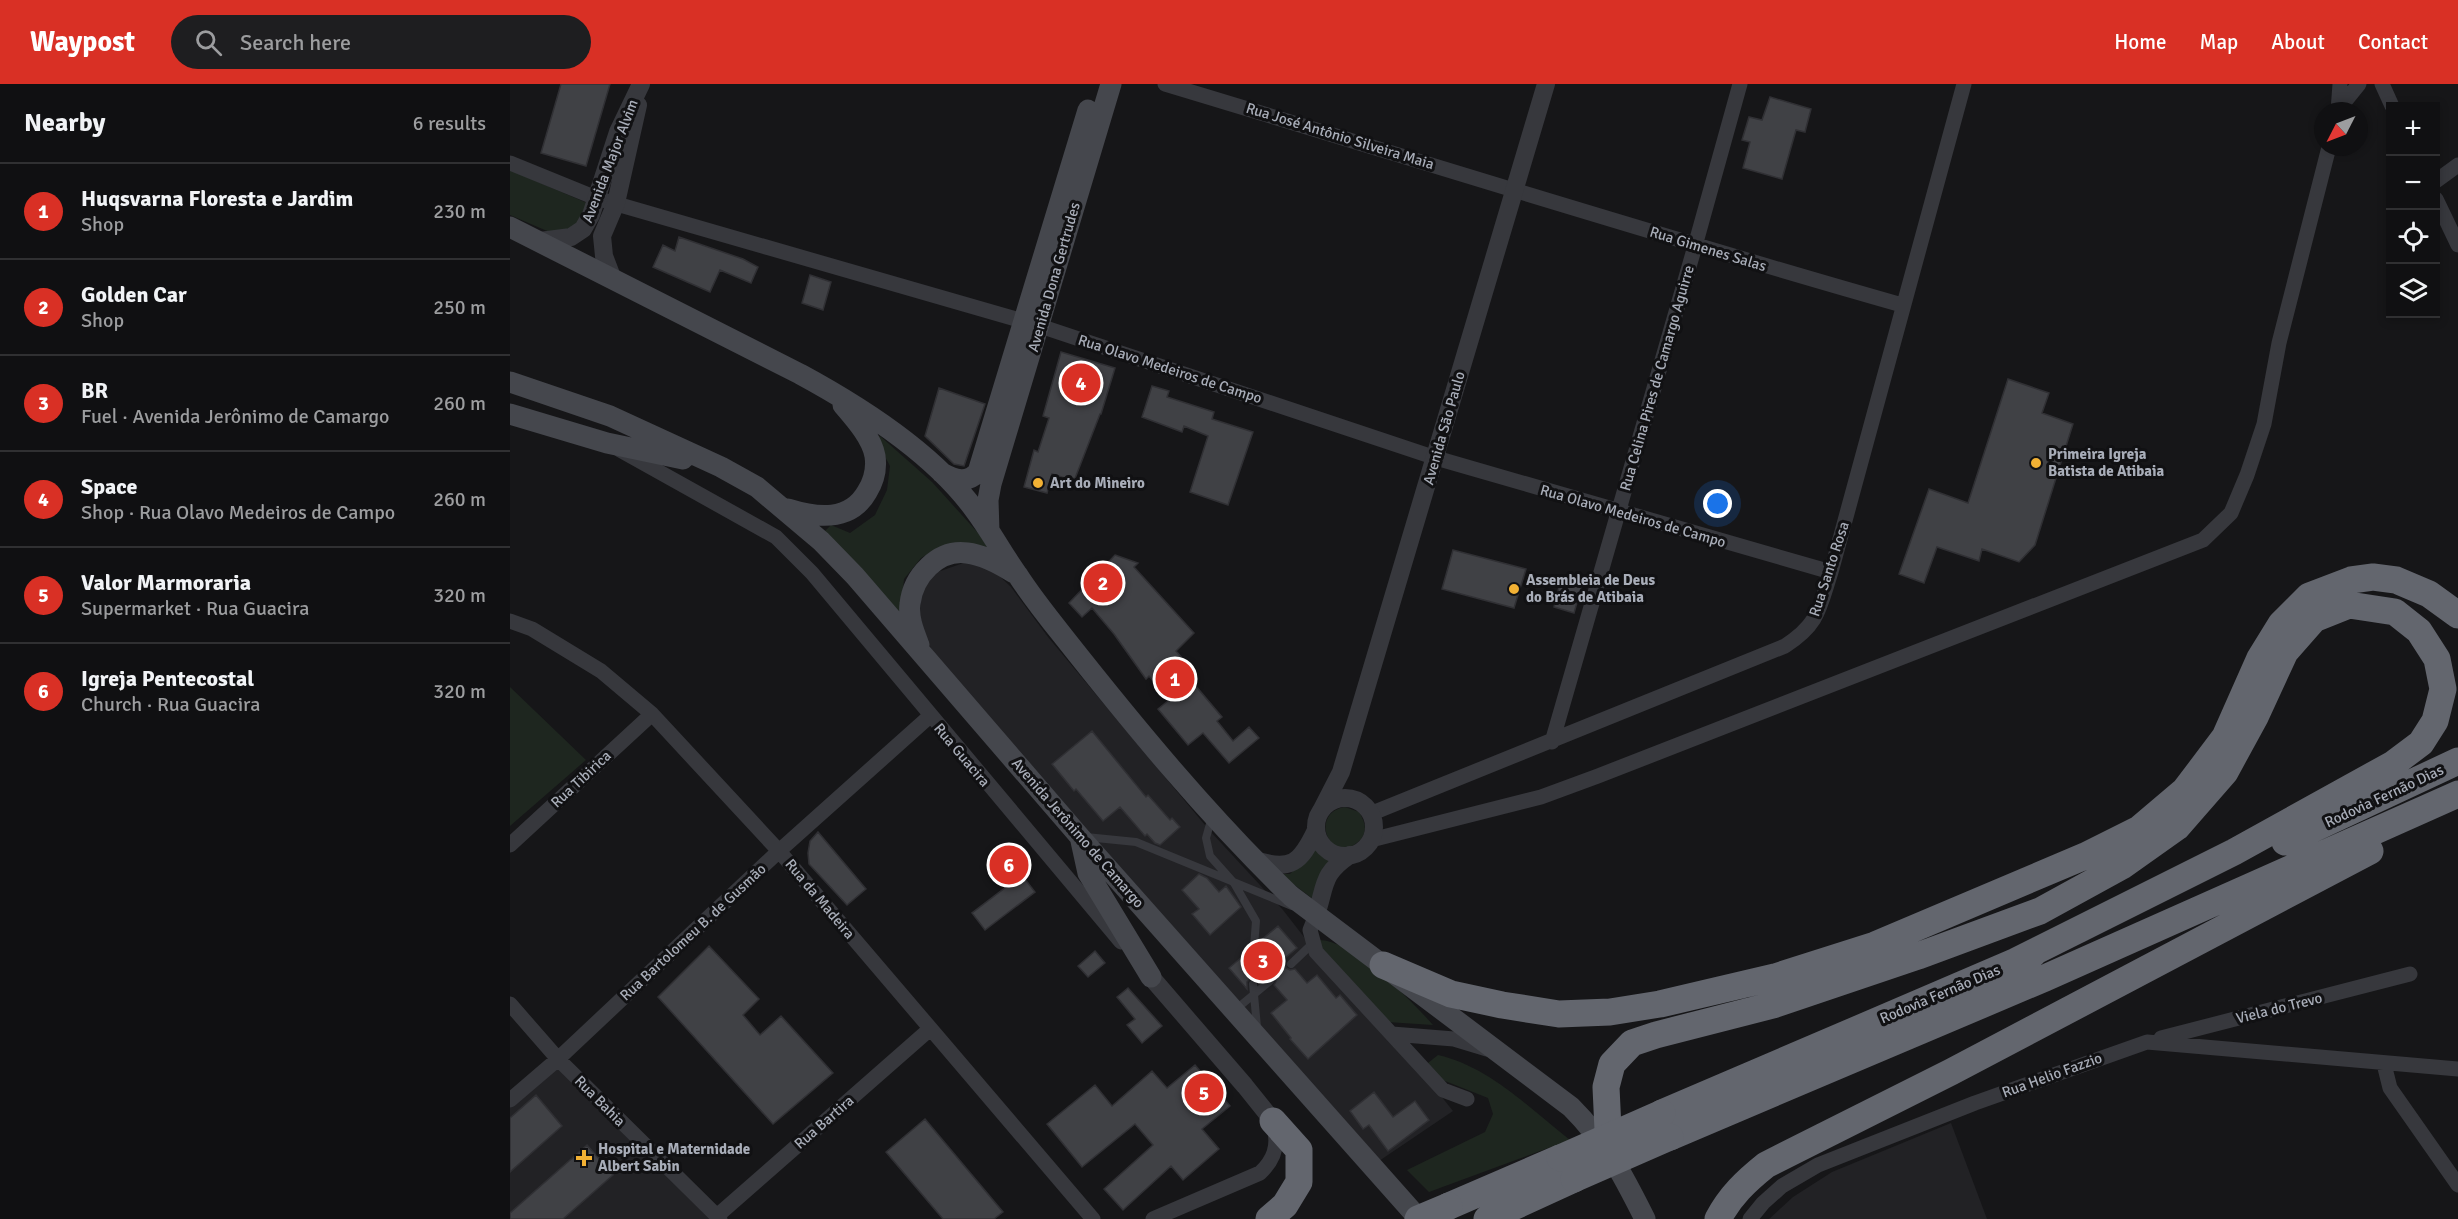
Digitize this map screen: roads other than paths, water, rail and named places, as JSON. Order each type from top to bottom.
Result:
[{"type":"highway","points":[[1383,965],[1451,994],[1502,1005],[1559,1014],[1610,1012],[1660,1004],[1775,977],[1875,945],[2085,856],[2139,830],[2185,790],[2225,737],[2260,658],[2281,624],[2309,596],[2351,580],[2373,577],[2396,580],[2421,591],[2458,615]]},
{"type":"highway","points":[[1609,1151],[1606,1087],[1612,1064],[1632,1043],[1773,1005],[1918,956],[2040,911],[2122,866],[2177,827],[2225,772],[2255,717],[2285,652],[2314,619],[2349,604],[2395,612],[2419,631],[2437,659],[2443,689],[2435,721],[2421,743],[2392,764],[2234,852],[2016,961]]},
{"type":"highway","name":"Rodovia Fernão Dias","points":[[1418,1219],[1449,1206],[1567,1169],[2016,961],[2302,834],[2458,761]]},
{"type":"highway","name":"Rodovia Fernão Dias","points":[[1666,1125],[2045,978],[2458,794]]},
{"type":"highway","points":[[1718,1219],[1740,1185],[1766,1165],[1951,1072],[2314,882],[2458,801]]},
{"type":"highway","points":[[1269,1219],[1285,1205],[1299,1182],[1299,1150],[1273,1121]]},
{"type":"highway","name":"Rodovia Fernão Dias","points":[[1487,1219],[1567,1169]]},
{"type":"main road","name":"Avenida Dona Gertrudes","points":[[1032,324],[1096,84]]},
{"type":"main road","name":"Avenida Dona Gertrudes","points":[[989,531],[989,466],[1032,324],[1111,84]]},
{"type":"main road","points":[[510,227],[612,277],[833,392],[891,430],[939,472],[974,509],[1017,575],[1088,668],[1253,860],[1291,896],[1571,1107],[1590,1126],[1609,1151],[1645,1219]]},
{"type":"main road","name":"Avenida Jerônimo de Camargo","points":[[510,382],[610,416],[721,467],[757,487],[785,508],[855,576],[1080,837],[1418,1219]]},
{"type":"main road","points":[[785,508],[812,517],[842,515],[862,500],[874,480],[875,455],[861,428],[833,392]]},
{"type":"main road","name":"Avenida Jerônimo de Camargo","points":[[510,414],[607,443],[721,467]]},
{"type":"main road","points":[[939,472],[953,479],[972,479],[978,472],[989,466]]},
{"type":"main road","points":[[922,653],[912,626],[910,604],[915,583],[929,564],[946,556],[966,553],[994,561],[1017,575]]},
{"type":"main road","points":[[1080,837],[1088,873],[1151,977]]},
{"type":"street","name":"Avenida Major Alvim","points":[[540,241],[571,237],[583,229],[618,132],[641,84]]},
{"type":"street","name":"Avenida Major Alvim","points":[[612,277],[604,256],[602,236],[616,203],[632,136],[641,84]]},
{"type":"street","name":"Rua José Antônio Silveira Maia","points":[[1165,84],[1515,189]]},
{"type":"street","name":"Avenida São Paulo","points":[[1321,811],[1341,772],[1546,84]]},
{"type":"street","name":"Rua Celina Pires de Camargo Aguirre","points":[[1552,741],[1740,84]]},
{"type":"street","name":"Rua Santo Rosa","points":[[1370,814],[1785,646],[1804,634],[1817,615],[1831,572],[1964,84]]},
{"type":"street","points":[[2339,102],[2340,84]]},
{"type":"street","points":[[2345,102],[2359,84]]},
{"type":"street","points":[[2382,84],[2390,102]]},
{"type":"street","points":[[1467,1099],[1443,1090],[1316,952],[1310,930],[1324,881],[1334,865],[1358,853],[1371,840],[1541,797],[2203,540],[2231,513],[2264,424],[2279,344],[2327,156]]},
{"type":"street","name":"Rua Olavo Medeiros de Campo","points":[[510,163],[596,198],[1032,324],[1436,458],[1831,572]]},
{"type":"street","points":[[2440,178],[2458,165]]},
{"type":"street","name":"Rua Gimenes Salas","points":[[1515,189],[1695,246],[1902,305]]},
{"type":"street","points":[[2440,207],[2458,245]]},
{"type":"street","name":"Rua Guacira","points":[[607,443],[776,537],[812,573],[1273,1121]]},
{"type":"street","name":"Rua da Madeira","points":[[510,621],[532,629],[601,670],[652,714],[779,851],[1093,1219]]},
{"type":"street","name":"Rua Tibirica","points":[[510,845],[652,714]]},
{"type":"street","name":"Rua Bartolomeu B. de Gusmão","points":[[510,1100],[558,1059],[779,851],[930,716]]},
{"type":"street","points":[[1341,772],[1344,783],[1356,801],[1370,814],[1373,822],[1371,840]]},
{"type":"street","points":[[1253,860],[1275,866],[1289,866],[1302,857],[1316,830],[1321,811],[1328,804],[1337,799],[1347,798],[1356,801]]},
{"type":"street","points":[[1316,830],[1324,848],[1332,853],[1350,855]]},
{"type":"street","name":"Viela do Trevo","points":[[2147,1042],[2410,974]]},
{"type":"street","name":"Rua Bahia","points":[[510,1004],[558,1059],[718,1217]]},
{"type":"street","name":"Rua Bartira","points":[[718,1217],[930,1029]]},
{"type":"street","points":[[1392,1034],[1455,1039],[1496,1052]]},
{"type":"street","name":"Rua Helio Fazzio","points":[[1750,1219],[1763,1203],[1782,1186],[1818,1165],[1975,1103],[2147,1042],[2458,1069]]},
{"type":"street","points":[[2385,1064],[2390,1088],[2458,1185]]},
{"type":"street","points":[[1153,1219],[1260,1173],[1270,1163],[1276,1149],[1273,1121]]},
{"type":"lane","points":[[1213,815],[1206,838],[1210,856],[1234,883],[1256,921],[1254,947]]},
{"type":"lane","points":[[1080,837],[1114,838],[1137,842],[1316,915]]},
{"type":"lane","points":[[1290,963],[1312,944]]},
{"type":"lane","points":[[1235,1010],[1270,981]]},
{"type":"lane","points":[[1253,984],[1252,995],[1258,1036]]},
{"type":"place","name":"Space","points":[[1081,383]]},
{"type":"place","name":"Primeira Igreja Batista de Atibaia","points":[[2036,463]]},
{"type":"place","name":"Art do Mineiro","points":[[1038,483]]},
{"type":"place","name":"Golden Car","points":[[1103,583]]},
{"type":"place","name":"Assembleia de Deus do Brás de Atibaia","points":[[1514,589]]},
{"type":"place","name":"Huqsvarna Floresta e Jardim","points":[[1175,679]]},
{"type":"place","name":"Igreja Pentecostal","points":[[1009,865]]},
{"type":"place","name":"BR","points":[[1263,961]]},
{"type":"place","name":"Valor Marmoraria","points":[[1204,1093]]},
{"type":"place","name":"Hospital e Maternidade Albert Sabin","points":[[584,1158]]}]
